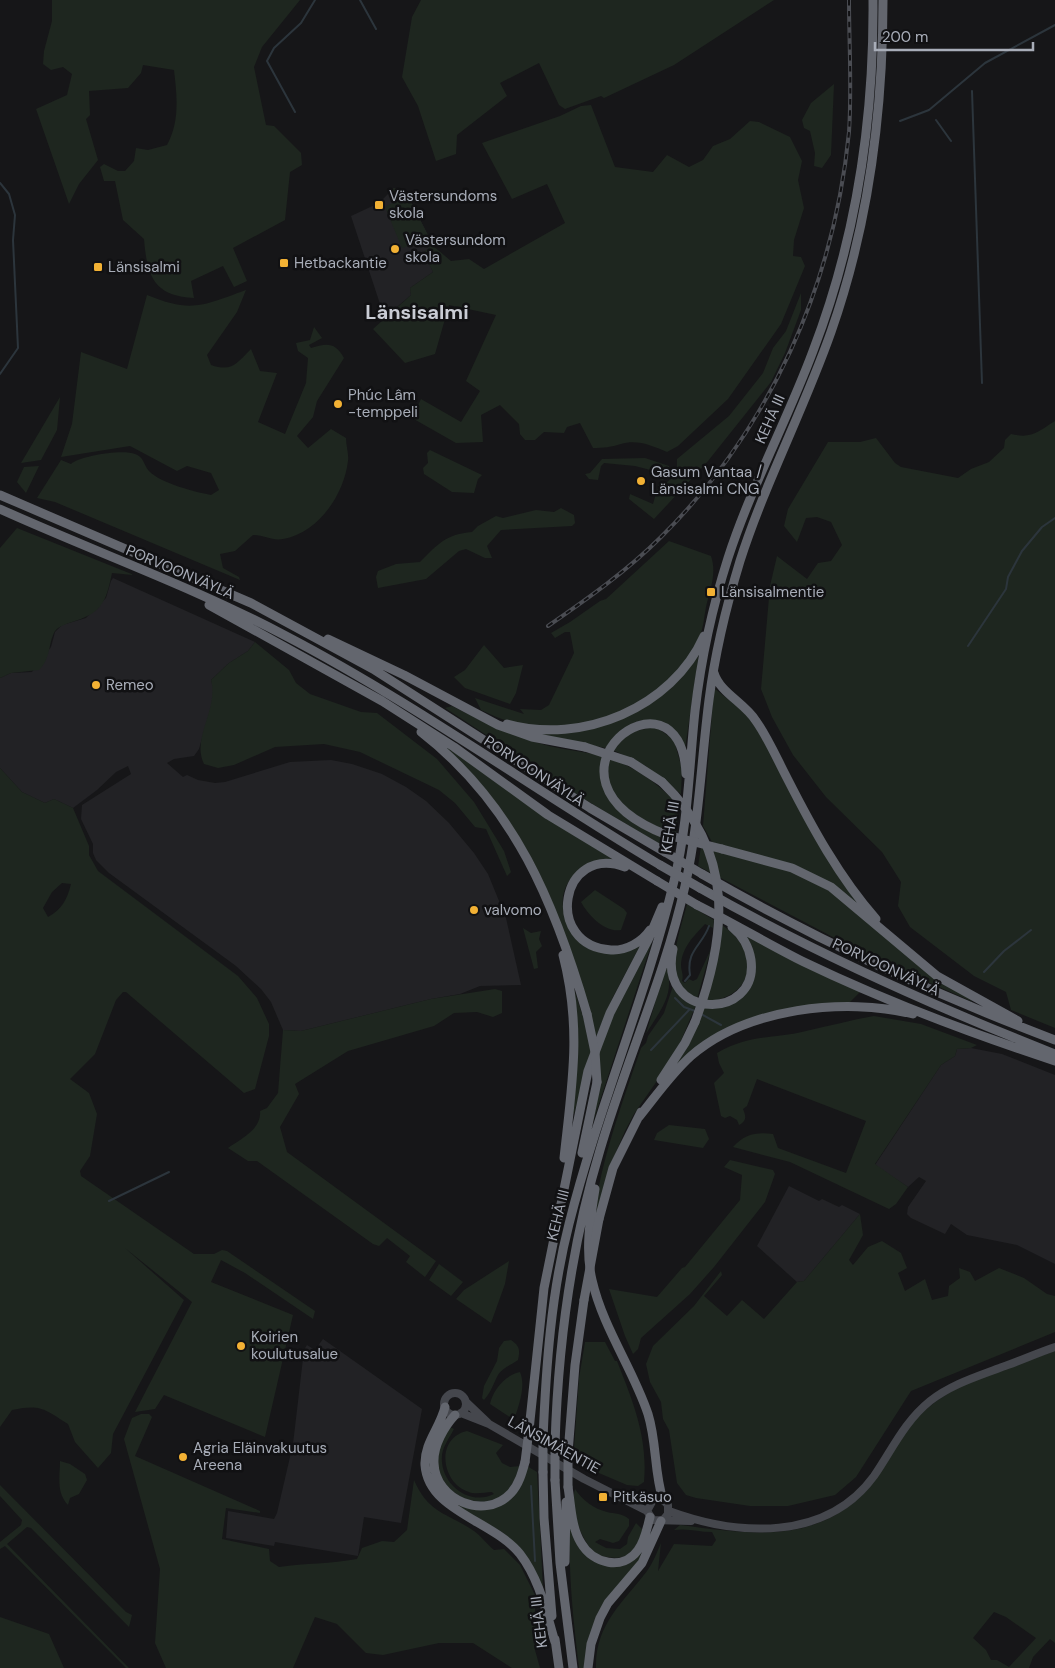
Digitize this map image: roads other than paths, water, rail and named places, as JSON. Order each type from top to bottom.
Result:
[{"type":"highway","name":"KEHÄ III","points":[[558,1668],[546,1558],[543,1438],[553,1315],[569,1225],[588,1153],[658,940],[675,880],[688,806],[696,706],[711,622],[736,536],[815,347],[842,260],[860,182],[866,135],[872,59],[873,0]]},
{"type":"highway","name":"KEHÄ III","points":[[574,1668],[560,1563],[555,1445],[558,1377],[568,1294],[581,1221],[599,1154],[673,933],[692,858],[713,671],[723,623],[744,548],[821,360],[841,302],[858,242],[877,129],[882,73],[883,0]]},
{"type":"highway","name":"PORVOONVÄYLÄ","points":[[0,495],[251,603],[372,668],[582,803],[702,874],[786,920],[871,962],[986,1014],[1055,1039]]},
{"type":"highway","name":"PORVOONVÄYLÄ","points":[[0,509],[175,584],[277,631],[357,674],[583,819],[700,888],[780,932],[866,974],[958,1015],[1055,1054]]},
{"type":"highway","points":[[175,584],[382,701],[454,747],[548,815],[697,905],[803,961],[857,986],[942,1021],[1055,1061]]},
{"type":"highway","points":[[251,603],[404,675],[449,700],[514,731],[532,738],[585,747],[631,762],[662,782],[685,805],[703,834],[715,864],[719,889],[718,929],[710,977],[695,1022],[685,1043],[639,1117],[614,1168],[599,1219],[584,1300],[575,1365],[568,1453],[565,1537],[570,1644]]},
{"type":"highway","points":[[449,700],[514,726],[549,730],[601,724],[623,715],[648,700],[682,672],[695,654],[711,622]]},
{"type":"highway","points":[[713,671],[718,683],[746,708],[760,726],[816,830],[855,892],[911,955]]},
{"type":"highway","points":[[382,701],[443,751],[482,791],[522,848],[543,888],[560,928],[587,1014],[595,1052],[597,1082],[590,1125],[570,1206],[569,1225]]},
{"type":"highway","points":[[688,806],[684,753],[671,730],[658,723],[642,724],[633,727],[616,739],[610,748],[604,766],[606,783],[613,799],[638,822],[668,835],[783,865],[824,884],[842,895],[911,955],[961,991],[1055,1039]]},
{"type":"highway","points":[[656,881],[614,863],[596,865],[583,872],[572,883],[566,897],[570,922],[578,935],[588,944],[602,949],[620,950],[632,945],[648,934],[656,921]]},
{"type":"highway","points":[[458,1414],[436,1448],[434,1462],[441,1484],[457,1500],[477,1506],[499,1502],[514,1489],[525,1462],[544,1288],[588,1070],[610,1012],[675,880]]},
{"type":"highway","points":[[543,888],[572,991],[575,1025],[575,1056],[560,1206]]},
{"type":"highway","points":[[673,933],[672,978],[681,992],[696,1002],[707,1005],[716,1005],[732,1000],[746,986],[750,978],[750,955],[739,932],[714,913]]},
{"type":"highway","points":[[639,1117],[674,1073],[692,1055],[724,1034],[753,1022],[809,1009],[853,1006],[908,1013],[942,1021]]},
{"type":"highway","points":[[599,1154],[589,1229],[588,1248],[592,1279],[604,1315],[648,1414],[656,1455],[658,1500]]},
{"type":"highway","points":[[445,1408],[425,1456],[426,1471],[432,1486],[448,1504],[490,1528],[519,1553],[539,1586],[555,1642]]},
{"type":"highway","points":[[568,1487],[578,1537],[586,1550],[602,1562],[621,1562],[637,1552],[645,1537],[649,1514]]},
{"type":"highway","points":[[588,1668],[591,1644],[600,1618],[608,1603],[642,1563],[662,1520]]},
{"type":"main road","points":[[669,1511],[724,1526],[773,1529],[802,1524],[827,1515],[850,1501],[866,1486],[900,1433],[931,1401],[962,1381],[1055,1347]]},
{"type":"main road","points":[[452,1393],[463,1396],[466,1402],[465,1408],[458,1414],[445,1408],[446,1397],[452,1393]]},
{"type":"main road","name":"LÄNSIMÄENTIE","points":[[466,1402],[489,1424]]},
{"type":"main road","name":"LÄNSIMÄENTIE","points":[[458,1414],[489,1424],[662,1520]]},
{"type":"main road","name":"LÄNSIMÄENTIE","points":[[605,1490],[658,1500]]},
{"type":"main road","points":[[649,1514],[658,1500],[668,1505],[669,1511],[662,1520]]},
{"type":"main road","points":[[662,1520],[703,1521]]},
{"type":"waterway","points":[[295,112],[267,61],[274,48],[301,23],[315,0]]},
{"type":"waterway","points":[[360,0],[376,29]]},
{"type":"waterway","points":[[900,121],[929,110],[985,63],[1055,25]]},
{"type":"waterway","points":[[972,91],[982,383]]},
{"type":"waterway","points":[[936,120],[951,141]]},
{"type":"waterway","points":[[0,183],[9,194],[15,215],[13,240],[18,348],[0,374]]},
{"type":"waterway","points":[[968,646],[1006,589],[1008,577],[1022,551],[1042,527],[1055,518]]},
{"type":"waterway","points":[[685,981],[690,975],[689,967],[692,954],[709,926]]},
{"type":"waterway","points":[[984,972],[1004,951],[1031,930]]},
{"type":"waterway","points":[[675,998],[684,1007],[695,1011]]},
{"type":"waterway","points":[[651,1050],[690,1009]]},
{"type":"waterway","points":[[701,1014],[721,1025]]},
{"type":"waterway","points":[[109,1201],[169,1172]]},
{"type":"waterway","points":[[531,1486],[535,1561]]},
{"type":"railway","points":[[548,626],[621,573],[661,537],[700,495],[734,450],[764,402],[790,351],[812,299],[829,245],[841,189],[850,116],[849,0]]},
{"type":"place","name":"Västersundoms skola","points":[[379,205]]},
{"type":"place","name":"Västersundom skola","points":[[395,249]]},
{"type":"place","name":"Hetbackantie","points":[[284,263]]},
{"type":"place","name":"Länsisalmi","points":[[98,267]]},
{"type":"place","name":"Phúc Lâm -temppeli","points":[[338,404]]},
{"type":"place","name":"Gasum Vantaa / Länsisalmi CNG","points":[[641,481]]},
{"type":"place","name":"Länsisalmentie","points":[[711,592]]},
{"type":"place","name":"Remeo","points":[[96,685]]},
{"type":"place","name":"valvomo","points":[[474,910]]},
{"type":"place","name":"Koirien koulutusalue","points":[[241,1346]]},
{"type":"place","name":"Agria Eläinvakuutus Areena","points":[[183,1457]]},
{"type":"place","name":"Pitkäsuo","points":[[603,1497]]},
{"type":"district","name":"Länsisalmi","points":[[417,312]]}]
